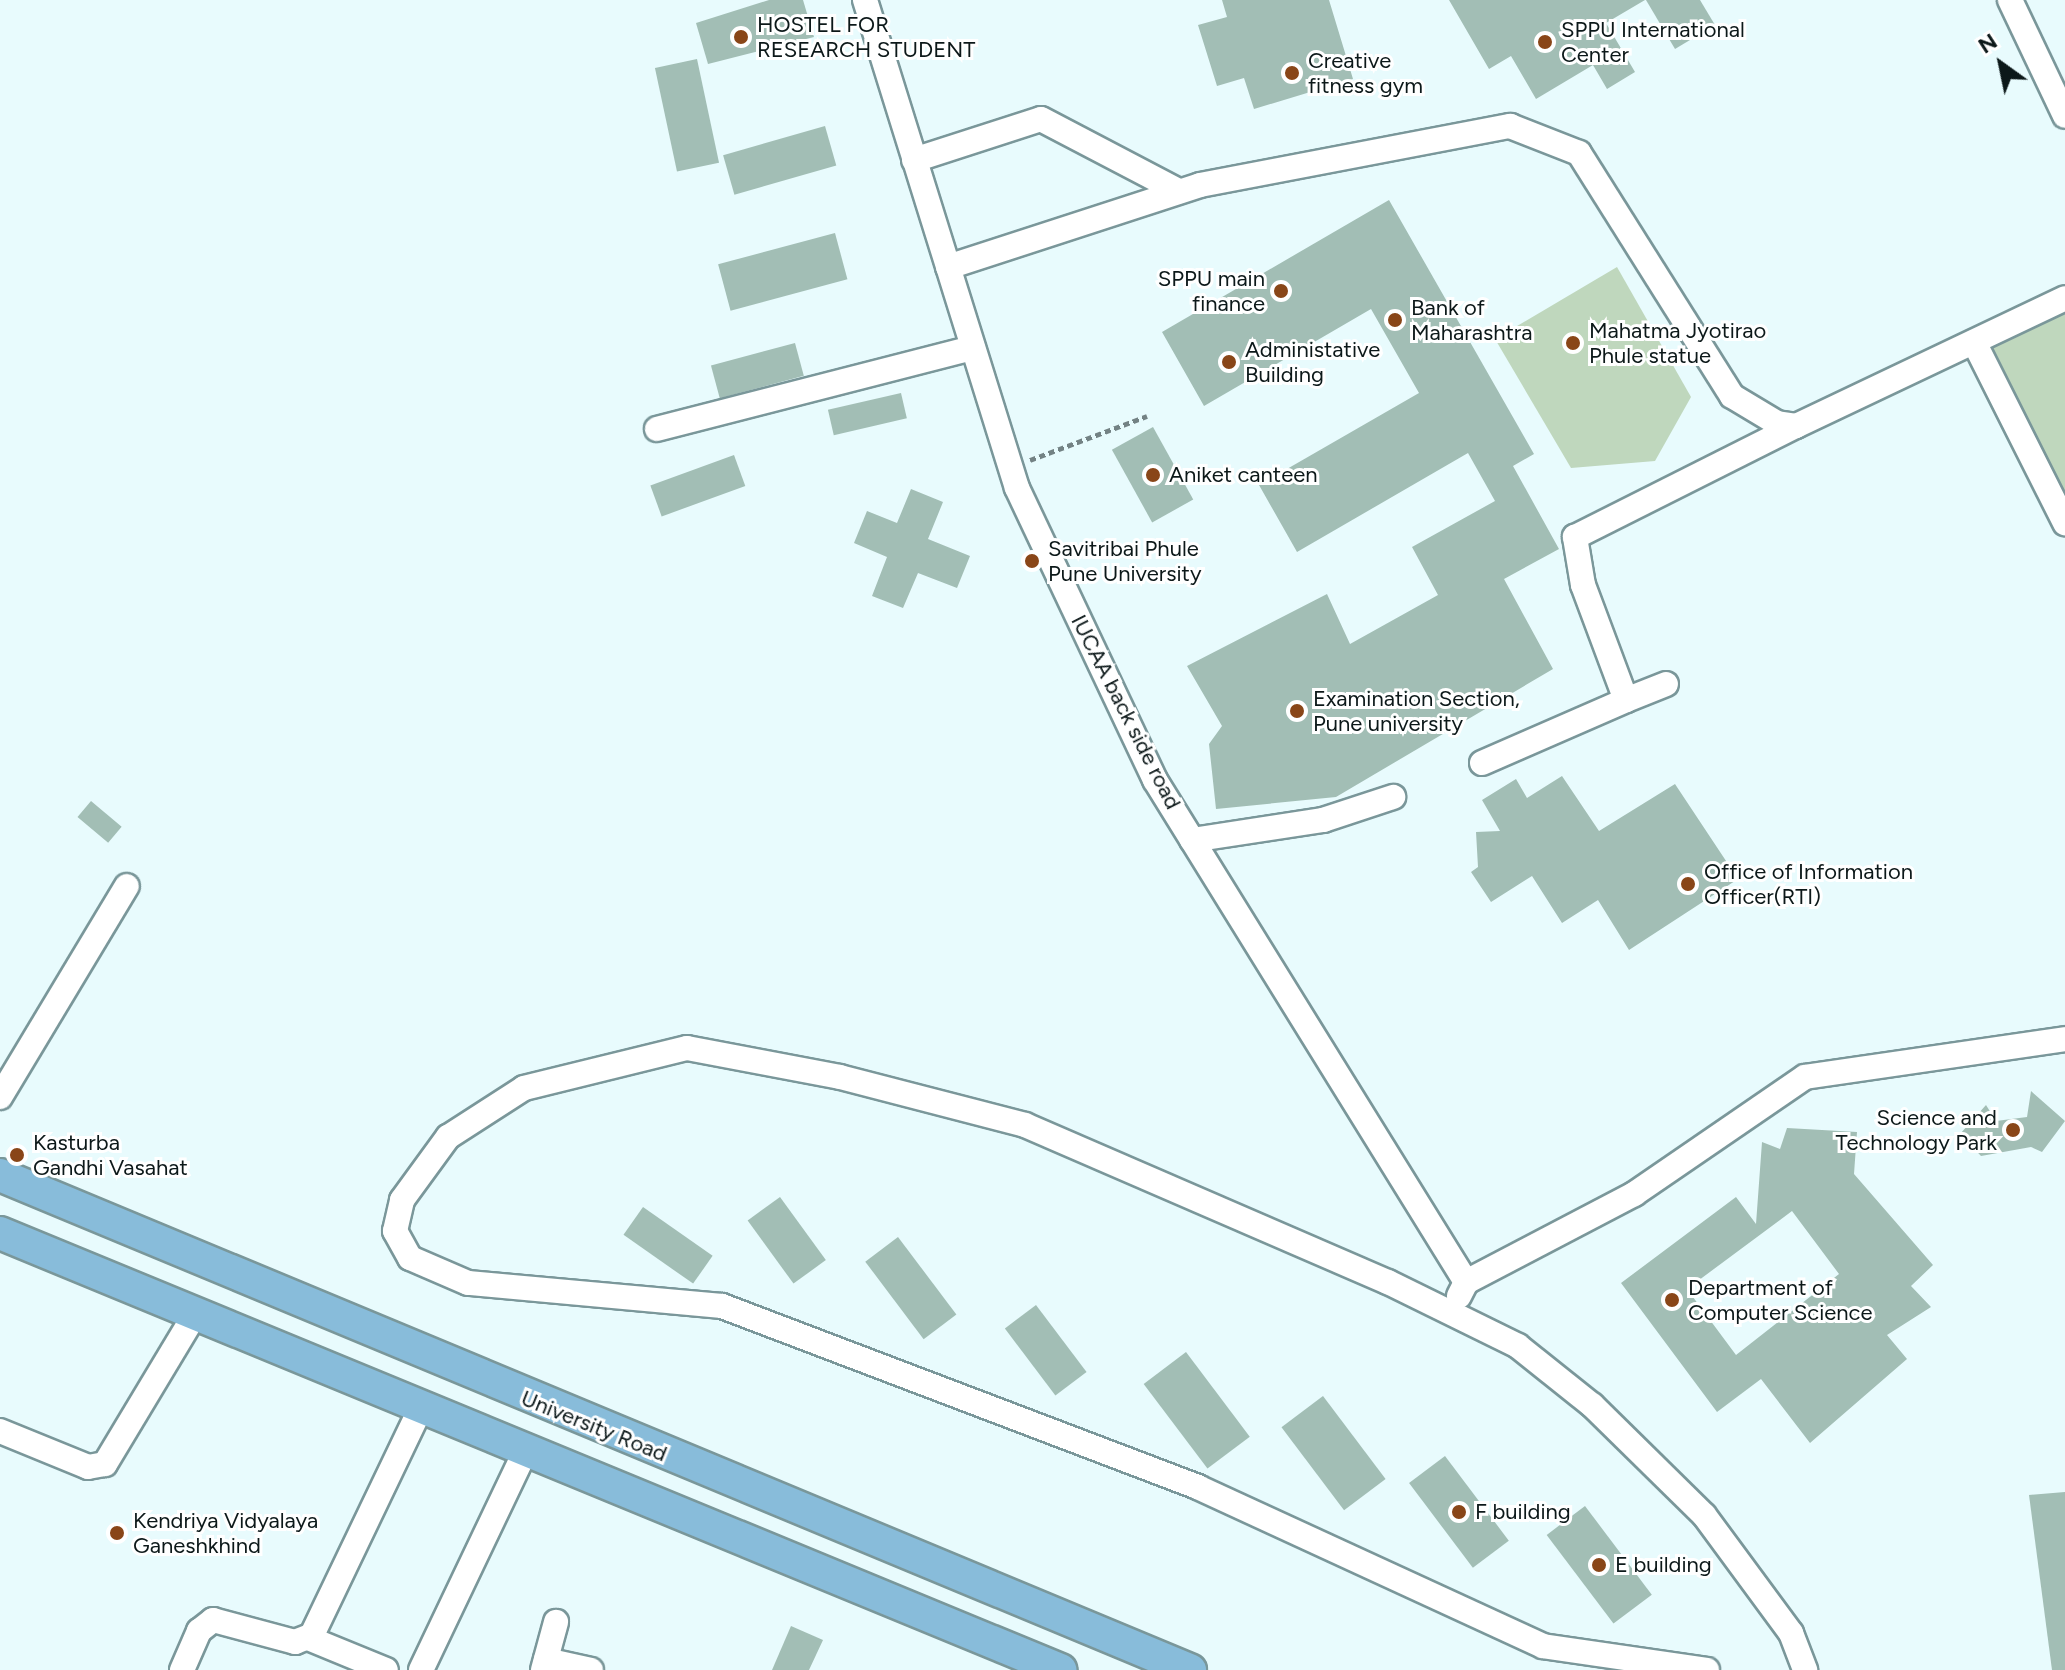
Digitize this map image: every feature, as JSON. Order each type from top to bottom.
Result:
[{"type":"main road","name":"University Road","points":[[0,1175],[1190,1670]]},
{"type":"main road","points":[[0,1233],[1060,1670]]},
{"type":"street","name":"IUCAA back side road","points":[[865,0],[1010,467],[1155,780],[1466,1282]]},
{"type":"street","points":[[2010,0],[2065,116]]},
{"type":"street","points":[[914,160],[1041,119],[1179,191]]},
{"type":"street","points":[[948,267],[1179,191],[1510,126],[1579,153],[1732,396],[1761,418],[1796,426]]},
{"type":"street","points":[[1626,700],[1583,585],[1575,537],[1796,426],[2065,298]]},
{"type":"street","points":[[1974,342],[2065,523]]},
{"type":"street","points":[[657,429],[973,348]]},
{"type":"street","points":[[1482,763],[1666,684]]},
{"type":"street","points":[[1192,840],[1323,820],[1393,797]]},
{"type":"street","points":[[0,1097],[127,886]]},
{"type":"street","points":[[1450,1312],[1466,1282],[1634,1194],[1805,1077],[2065,1039]]},
{"type":"street","points":[[1707,1670],[1543,1646],[1198,1487],[722,1306],[468,1283],[410,1258],[395,1231],[402,1200],[448,1137],[524,1088],[687,1048],[840,1077],[1025,1125],[1450,1312],[1518,1346],[1592,1405],[1704,1515],[1791,1633],[1805,1670]]},
{"type":"street","points":[[0,1431],[88,1467],[105,1464],[195,1314]]},
{"type":"street","points":[[308,1638],[421,1407]]},
{"type":"street","points":[[421,1670],[526,1450]]},
{"type":"street","points":[[182,1670],[199,1631],[213,1620],[289,1641],[308,1638],[386,1670]]},
{"type":"street","points":[[556,1622],[544,1665],[591,1670]]},
{"type":"path","points":[[1010,467],[1147,416]]},
{"type":"green space","points":[[1617,267],[1691,397],[1655,461],[1571,468],[1495,339]]},
{"type":"green space","points":[[2065,301],[2065,512],[1974,342]]},
{"type":"building","points":[[769,0],[803,0],[814,37],[708,64],[696,23]]},
{"type":"building","points":[[1222,0],[1329,0],[1353,79],[1254,109],[1244,78],[1217,86],[1198,25],[1227,17]]},
{"type":"building","name":"SPPU International Center","points":[[1449,0],[1645,0],[1606,23],[1635,72],[1607,89],[1593,65],[1536,99],[1511,56],[1489,69]]},
{"type":"building","name":"SPPU International Center","points":[[1646,0],[1700,0],[1715,25],[1675,49]]},
{"type":"building","points":[[697,59],[719,163],[677,172],[655,68]]},
{"type":"building","points":[[825,126],[836,165],[734,195],[723,155]]},
{"type":"building","points":[[1389,200],[1534,454],[1513,466],[1559,549],[1504,579],[1553,669],[1336,797],[1216,809],[1209,744],[1222,726],[1187,666],[1327,594],[1350,644],[1438,595],[1412,547],[1495,501],[1468,453],[1297,552],[1259,485],[1419,393],[1371,309],[1204,406],[1162,332]]},
{"type":"building","points":[[835,233],[847,279],[731,311],[718,264]]},
{"type":"building","points":[[795,343],[804,376],[720,398],[711,366]]},
{"type":"building","points":[[901,393],[907,418],[834,435],[828,410]]},
{"type":"building","name":"Aniket canteen","points":[[1153,427],[1193,500],[1152,522],[1112,450]]},
{"type":"building","points":[[734,455],[745,486],[662,516],[650,485]]},
{"type":"building","points":[[911,489],[943,502],[928,539],[970,556],[957,588],[918,573],[903,608],[872,596],[887,557],[854,543],[867,511],[897,523]]},
{"type":"building","points":[[1562,776],[1599,831],[1675,784],[1738,879],[1629,950],[1598,900],[1562,923],[1532,876],[1491,902],[1471,872],[1478,867],[1476,832],[1500,831],[1482,800],[1516,779],[1527,798]]},
{"type":"building","points":[[91,801],[122,827],[108,843],[78,817]]},
{"type":"building","name":"Science and Technology Park","points":[[2031,1091],[2065,1121],[2042,1152],[2031,1147],[1981,1156],[1960,1134],[1986,1105],[1996,1121],[2027,1117]]},
{"type":"building","points":[[1787,1128],[1857,1132],[1854,1174],[1933,1265],[1911,1286],[1931,1307],[1887,1335],[1907,1359],[1810,1443],[1761,1379],[1717,1412],[1621,1283],[1736,1197],[1756,1224],[1762,1142],[1780,1149]],"holes":[[[1792,1211],[1839,1274],[1736,1355],[1687,1289]]]},
{"type":"building","points":[[780,1197],[826,1260],[793,1284],[748,1221]]},
{"type":"building","points":[[643,1207],[713,1256],[693,1284],[623,1235]]},
{"type":"building","points":[[898,1237],[956,1314],[924,1339],[865,1262]]},
{"type":"building","points":[[1036,1305],[1087,1372],[1055,1396],[1005,1328]]},
{"type":"building","points":[[1186,1352],[1250,1437],[1207,1469],[1144,1384]]},
{"type":"building","points":[[1323,1396],[1386,1479],[1344,1510],[1281,1427]]},
{"type":"building","name":"F building","points":[[1445,1456],[1509,1541],[1473,1568],[1409,1483]]},
{"type":"building","points":[[2065,1492],[2065,1670],[2052,1670],[2029,1495]]},
{"type":"building","name":"E building","points":[[1585,1506],[1652,1595],[1613,1624],[1547,1535]]},
{"type":"building","points":[[791,1626],[823,1640],[809,1670],[772,1670]]},
{"type":"place","name":"HOSTEL FOR RESEARCH STUDENT","points":[[741,37]]},
{"type":"place","name":"SPPU International Center","points":[[1545,42]]},
{"type":"place","name":"Creative fitness gym","points":[[1292,73]]},
{"type":"place","name":"SPPU main finance","points":[[1281,291]]},
{"type":"place","name":"Bank of Maharashtra","points":[[1395,320]]},
{"type":"place","name":"Mahatma Jyotirao Phule statue","points":[[1573,343]]},
{"type":"place","name":"Administative Building","points":[[1229,362]]},
{"type":"place","name":"Aniket canteen","points":[[1153,475]]},
{"type":"place","name":"Savitribai Phule Pune University","points":[[1032,561]]},
{"type":"place","name":"Examination Section, Pune university","points":[[1297,711]]},
{"type":"place","name":"Office of Information Officer(RTI)","points":[[1688,884]]},
{"type":"place","name":"Science and Technology Park","points":[[2013,1130]]},
{"type":"place","name":"Kasturba Gandhi Vasahat","points":[[17,1155]]},
{"type":"place","name":"Department of Computer Science","points":[[1672,1300]]},
{"type":"place","name":"F building","points":[[1459,1512]]},
{"type":"place","name":"Kendriya Vidyalaya Ganeshkhind","points":[[117,1533]]},
{"type":"place","name":"E building","points":[[1599,1565]]}]
